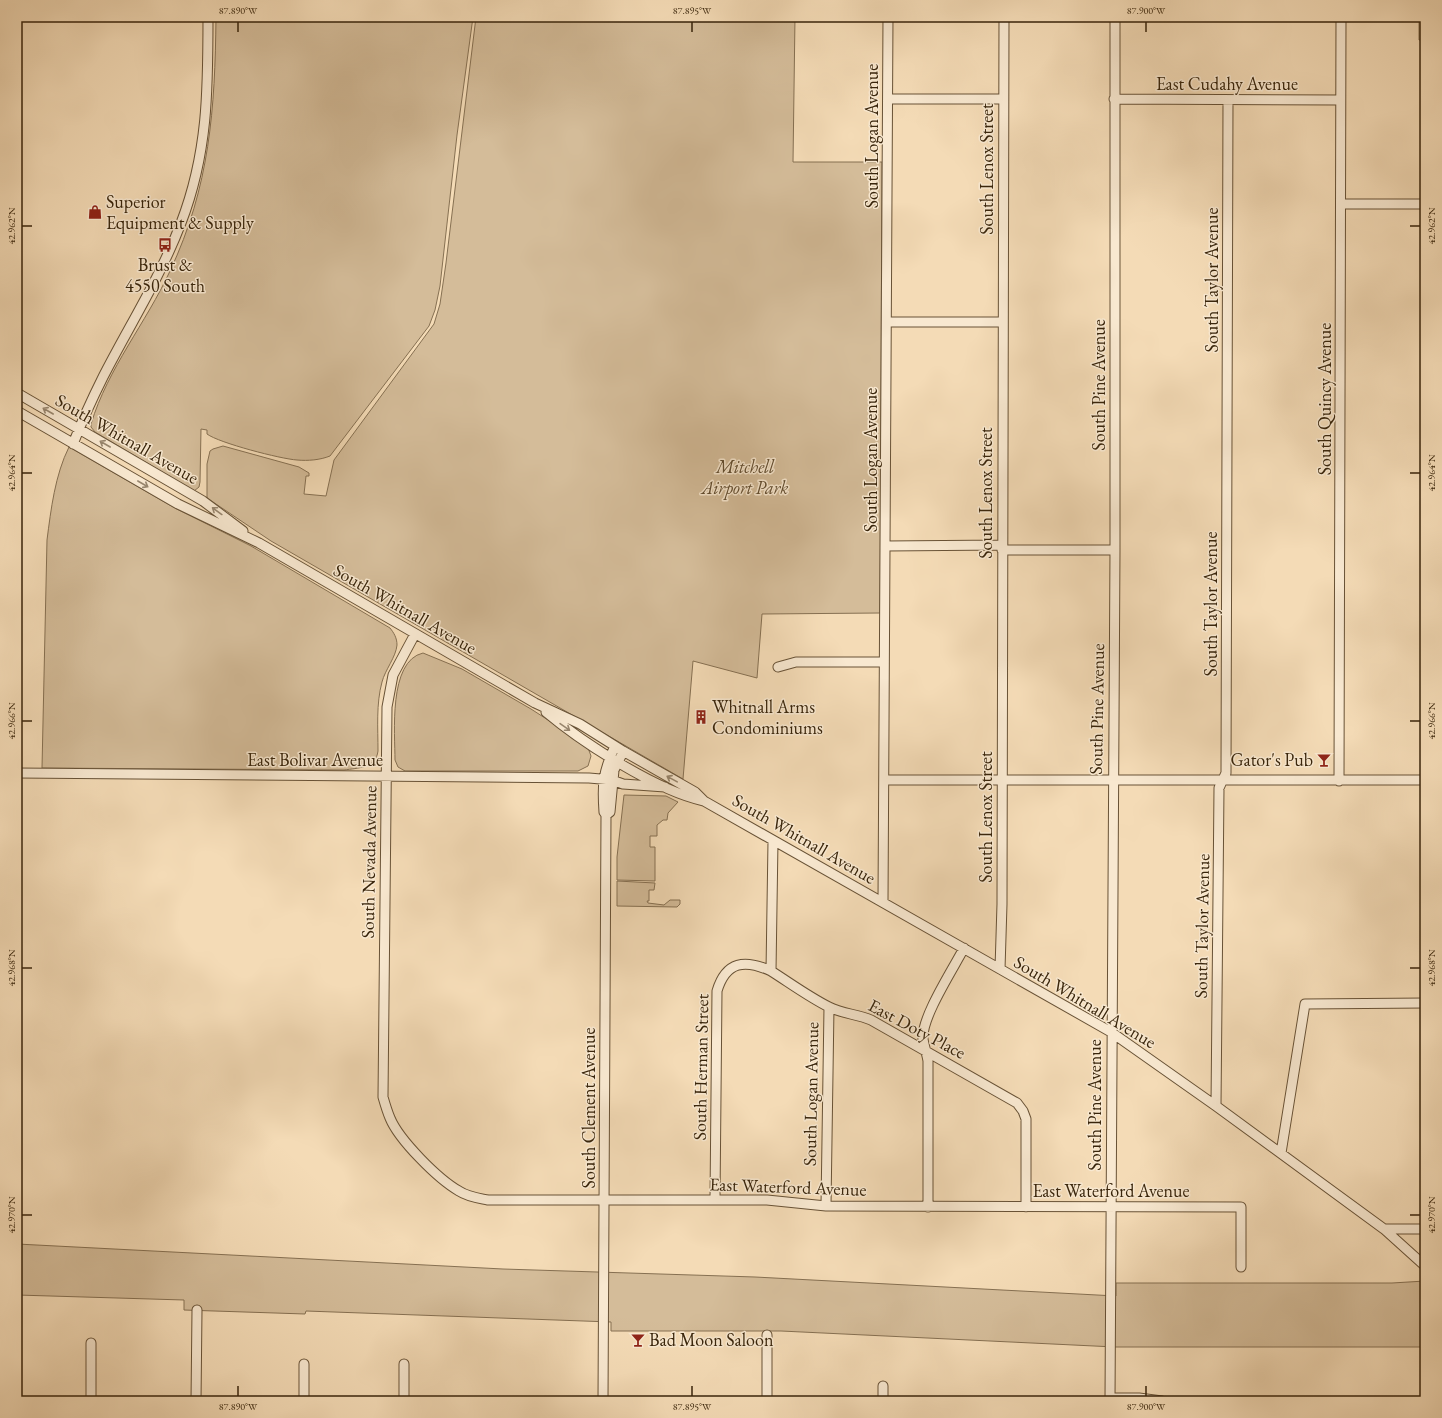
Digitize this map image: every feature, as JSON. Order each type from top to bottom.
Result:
[{"type":"street","points":[[73,444],[103,376],[162,269],[182,222],[197,170],[205,129],[208,17]]},
{"type":"street","name":"South Logan Avenue","points":[[883,902],[885,780],[884,662],[886,546],[888,17]]},
{"type":"street","name":"South Lenox Street","points":[[1000,969],[1004,17]]},
{"type":"street","name":"South Pine Avenue","points":[[1110,1400],[1115,550],[1114,17]]},
{"type":"street","name":"South Quincy Avenue","points":[[1339,780],[1342,204],[1340,100],[1341,17]]},
{"type":"street","points":[[888,99],[1003,99]]},
{"type":"street","name":"East Cudahy Avenue","points":[[1114,99],[1340,100]]},
{"type":"street","name":"South Taylor Avenue","points":[[1216,1106],[1220,788],[1226,773],[1228,100]]},
{"type":"street","points":[[1342,204],[1425,204]]},
{"type":"street","points":[[887,322],[1003,322]]},
{"type":"street","name":"South Whitnall Avenue","points":[[17,393],[203,501],[259,543]]},
{"type":"street","name":"South Whitnall Avenue","points":[[17,411],[178,504],[259,543],[535,703],[580,724],[619,749],[695,792],[704,801],[1111,1032],[1216,1106],[1384,1229],[1425,1266]]},
{"type":"street","points":[[886,546],[1115,550]]},
{"type":"street","name":"South Nevada Avenue","points":[[383,1097],[386,776],[389,689],[393,674],[415,634]]},
{"type":"street","points":[[778,667],[796,662],[884,662]]},
{"type":"street","name":"South Whitnall Avenue","points":[[535,703],[564,726],[614,759],[666,787],[690,798],[704,801]]},
{"type":"street","name":"South Clement Avenue","points":[[602,1401],[606,815],[610,812],[608,780],[614,770],[614,759],[619,749]]},
{"type":"street","name":"East Bolivar Avenue","points":[[17,774],[589,778],[608,780],[624,784],[666,787]]},
{"type":"street","points":[[885,780],[1425,780]]},
{"type":"street","points":[[771,971],[773,841]]},
{"type":"street","points":[[928,1207],[928,1061],[923,1039],[927,1017],[964,948]]},
{"type":"street","name":"South Herman Street","points":[[715,1200],[717,991],[723,976],[735,966],[751,963],[771,971]]},
{"type":"street","name":"East Doty Place","points":[[771,971],[828,1007],[841,1012],[861,1015],[871,1020],[1017,1103],[1023,1111],[1026,1119],[1026,1207]]},
{"type":"street","points":[[1281,1153],[1304,1004],[1425,1003]]},
{"type":"street","name":"South Logan Avenue","points":[[826,1206],[828,1007]]},
{"type":"street","name":"East Waterford Avenue","points":[[383,1097],[390,1118],[402,1138],[439,1176],[459,1191],[472,1197],[488,1200],[779,1200],[826,1206],[1241,1208],[1241,1267]]},
{"type":"street","points":[[1384,1229],[1425,1229]]},
{"type":"street","points":[[196,1401],[197,1310]]},
{"type":"street","points":[[767,1335],[767,1401]]},
{"type":"street","points":[[91,1401],[92,1343]]},
{"type":"street","points":[[304,1364],[304,1401]]},
{"type":"street","points":[[404,1364],[404,1401]]},
{"type":"street","points":[[883,1401],[884,1386]]},
{"type":"street","points":[[1110,1400],[1139,1398],[1162,1401]]},
{"type":"green space","points":[[216,17],[473,17],[457,135],[440,286],[435,310],[429,326],[330,456],[305,460],[278,457],[224,442],[207,434],[207,430],[201,429],[200,482],[199,487],[194,491],[95,432],[91,427],[91,424],[98,403],[107,384],[170,271],[194,208],[208,147],[212,115]]},
{"type":"green space","name":"Mitchell Airport Park","points":[[476,17],[795,17],[793,162],[882,162],[880,613],[762,614],[757,678],[693,661],[683,779],[271,541],[207,498],[207,464],[210,451],[223,446],[299,467],[309,473],[309,476],[306,476],[304,494],[326,496],[334,460],[434,324],[440,304],[446,263]]},
{"type":"green space","points":[[1419,17],[1425,17],[1425,40],[1419,40]]},
{"type":"green space","points":[[69,447],[173,507],[251,546],[390,628],[395,636],[397,645],[395,654],[383,677],[380,690],[378,751],[377,757],[374,761],[366,766],[344,770],[42,768],[47,540],[57,481]]},
{"type":"green space","points":[[423,653],[462,669],[531,709],[587,745],[591,756],[588,766],[578,771],[405,771],[398,767],[395,760],[394,733],[396,700],[399,684],[404,669],[412,659]]},
{"type":"green space","points":[[624,795],[666,796],[678,802],[668,813],[667,820],[663,820],[657,825],[657,836],[650,836],[650,847],[655,847],[655,881],[617,880],[617,857]]},
{"type":"green space","points":[[617,881],[655,883],[654,890],[649,890],[648,903],[664,905],[670,900],[680,900],[680,904],[677,907],[617,906]]},
{"type":"green space","points":[[17,1244],[503,1269],[755,1277],[1116,1296],[1116,1283],[1392,1283],[1425,1281],[1425,1347],[1115,1347],[781,1331],[611,1331],[611,1322],[306,1311],[305,1314],[184,1310],[184,1300],[17,1295]]},
{"type":"place","name":"Superior Equipment & Supply","points":[[95,212]]},
{"type":"place","name":"Brust & 4550 South","points":[[165,245]]},
{"type":"place","name":"Whitnall Arms Condominiums","points":[[701,717]]},
{"type":"place","name":"Gator's Pub","points":[[1324,760]]},
{"type":"place","name":"Bad Moon Saloon","points":[[638,1340]]}]
